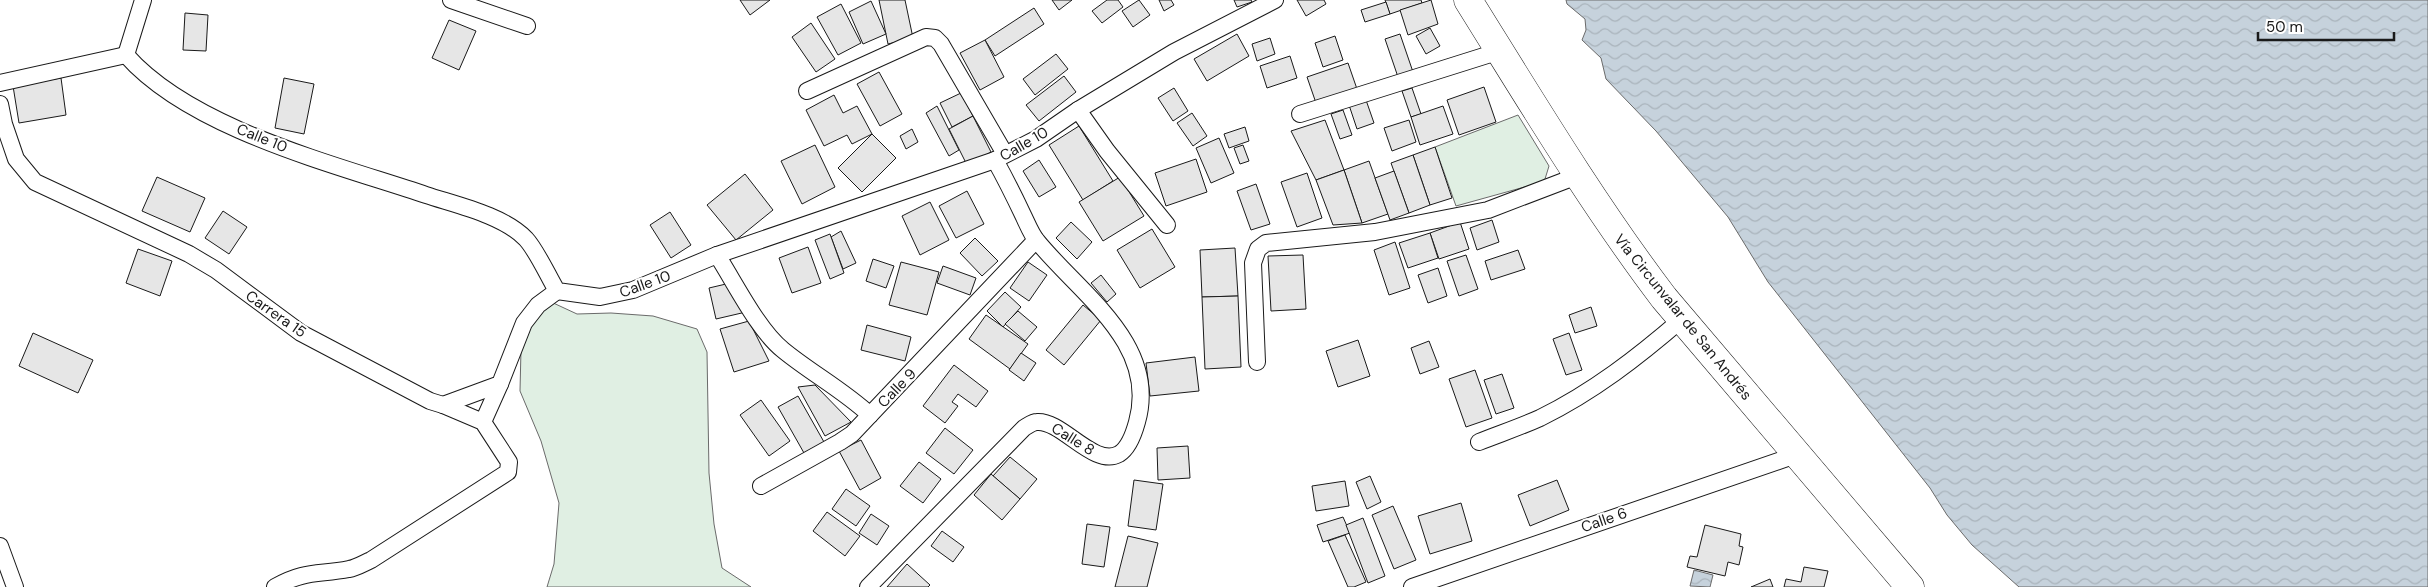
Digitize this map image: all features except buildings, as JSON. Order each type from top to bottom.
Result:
[{"type":"highway","name":"Vía Circunvalar de San Andrés","points":[[1468,0],[1578,176],[1625,247],[1682,319],[1910,587]]},
{"type":"street","points":[[0,83],[126,55],[143,0]]},
{"type":"street","points":[[451,0],[527,26]]},
{"type":"street","name":"Calle 10","points":[[126,55],[146,75],[208,116],[282,147],[470,209],[508,226],[526,239],[557,291],[600,297],[614,296],[634,290],[717,255],[1000,157],[1036,139],[1078,110],[1174,52],[1275,0]]},
{"type":"street","name":"Calle 8","points":[[806,91],[926,37],[935,38],[941,44],[1000,157],[1036,240],[1120,331],[1132,353],[1140,379],[1140,410],[1134,432],[1126,448],[1119,454],[1100,456],[1046,422],[1035,421],[1024,428],[868,587]]},
{"type":"street","points":[[1300,114],[1500,51]]},
{"type":"street","name":"Carrera 15","points":[[0,104],[4,124],[16,159],[35,182],[189,254],[216,270],[300,333],[393,383],[483,422]]},
{"type":"street","points":[[1078,110],[1107,151],[1167,225]]},
{"type":"street","points":[[1258,362],[1253,263],[1258,249],[1266,243],[1375,232],[1488,210],[1578,176]]},
{"type":"street","name":"Calle 9","points":[[717,255],[770,336],[783,350],[845,394],[870,415],[1036,240]]},
{"type":"street","points":[[275,587],[289,579],[309,572],[350,569],[371,560],[508,472],[509,462],[483,422],[524,323],[538,305],[557,291]]},
{"type":"street","points":[[1479,442],[1539,418],[1586,392],[1633,361],[1682,319]]},
{"type":"street","points":[[443,405],[500,384]]},
{"type":"street","points":[[762,486],[840,442],[852,434],[870,415]]},
{"type":"street","name":"Calle 6","points":[[1412,587],[1796,455]]},
{"type":"street","points":[[0,546],[15,587]]},
{"type":"green space","points":[[1518,115],[1549,166],[1545,179],[1539,183],[1456,206],[1435,147]]},
{"type":"green space","points":[[549,301],[577,314],[611,313],[653,316],[697,329],[707,352],[709,473],[714,524],[722,568],[751,587],[547,587],[554,564],[559,503],[541,441],[520,391],[521,349],[531,320]]},
{"type":"water","points":[[1566,0],[2428,0],[2428,587],[2019,587],[1972,545],[1947,515],[1930,488],[1768,282],[1728,217],[1656,131],[1606,79],[1601,58],[1582,40],[1586,30],[1585,19],[1567,4]]},
{"type":"water","points":[[1694,570],[1713,575],[1710,587],[1690,586]]}]
